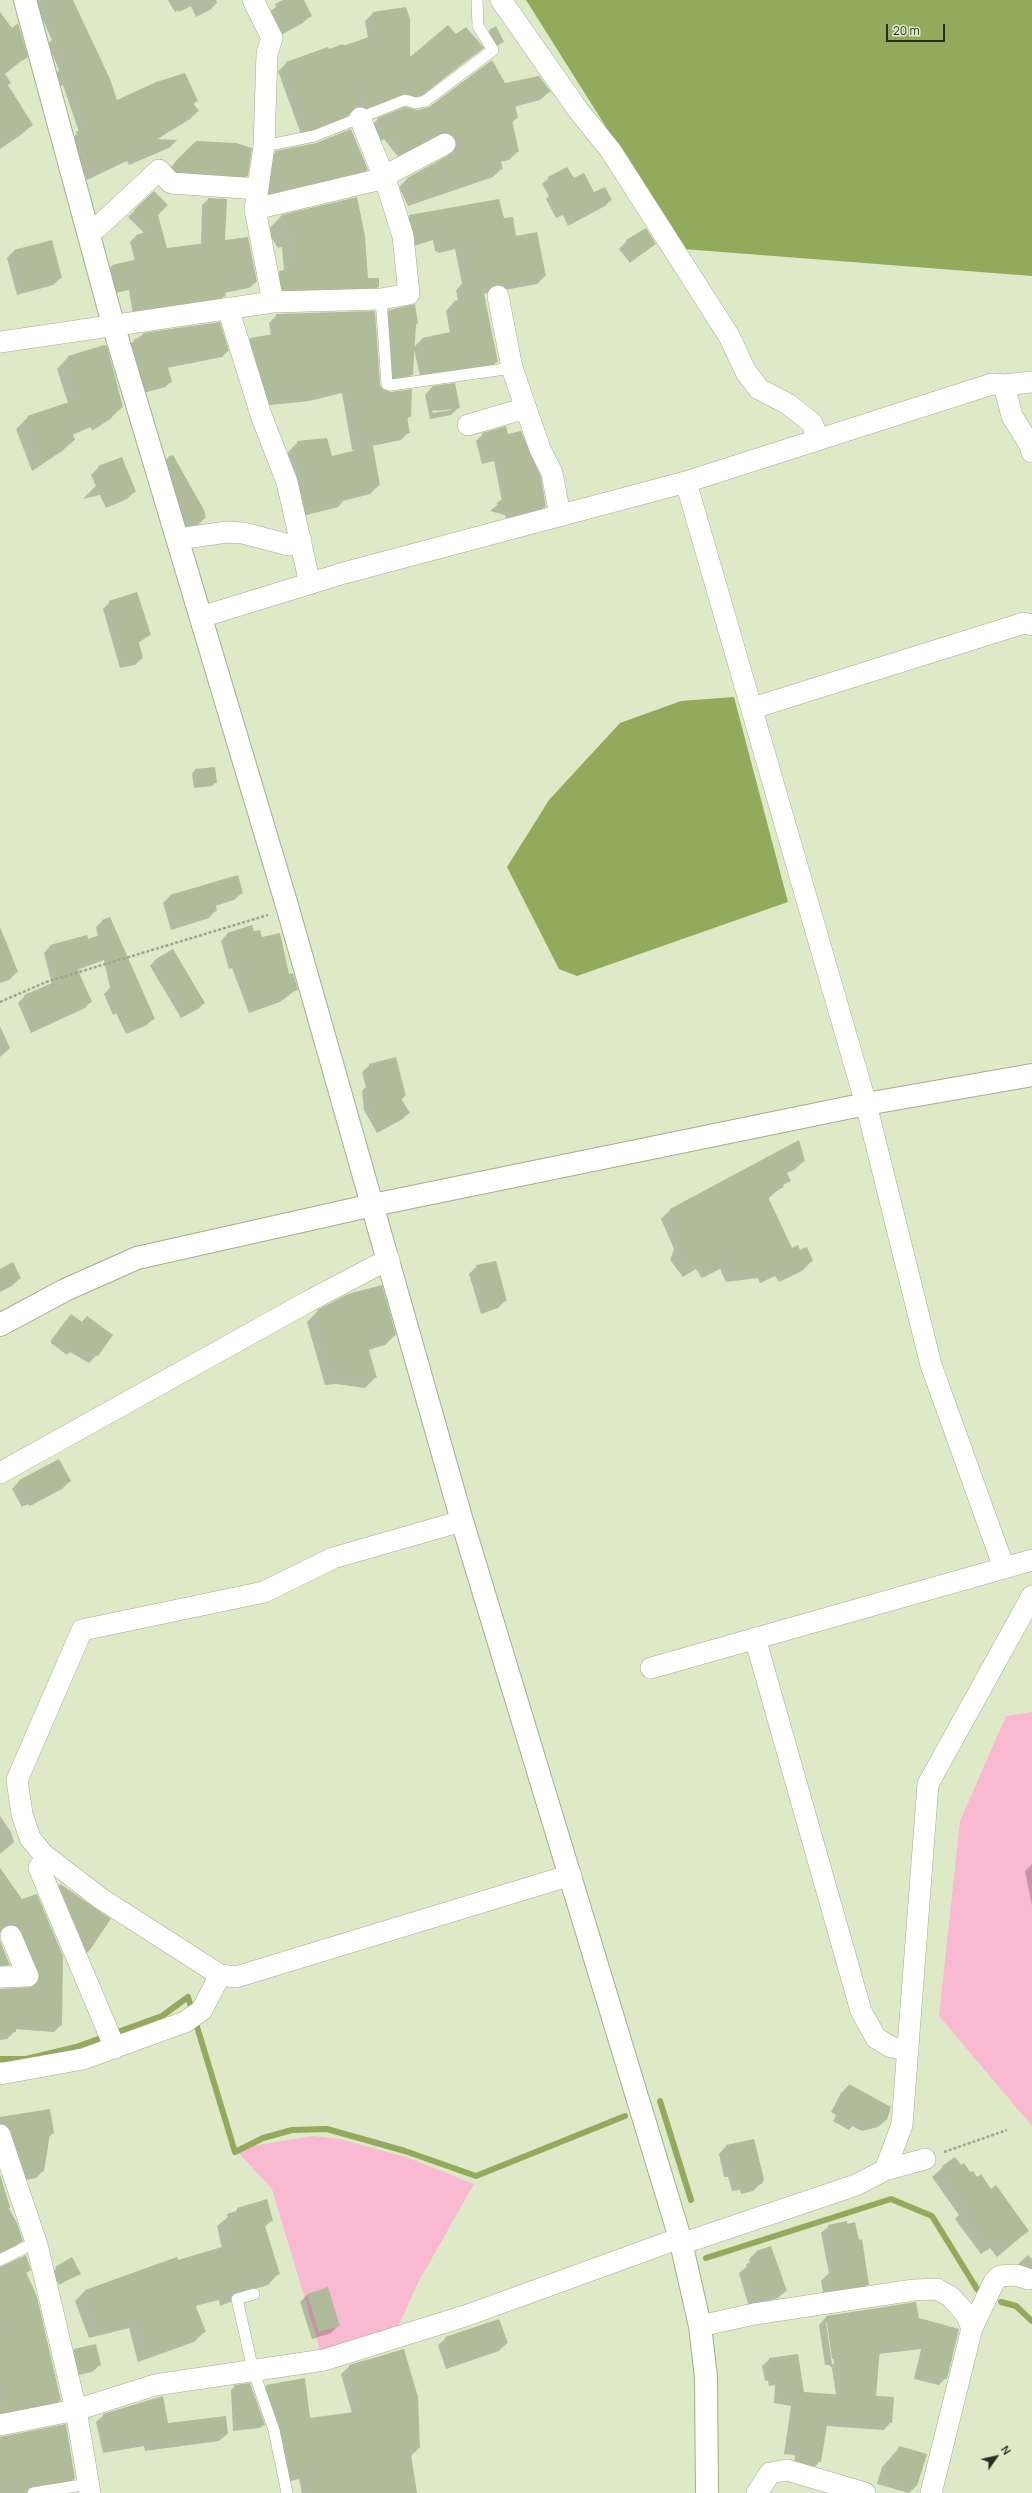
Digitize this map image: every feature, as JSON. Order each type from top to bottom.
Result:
[{"type":"street","points":[[25,0],[113,324],[288,909],[389,1259],[462,1521],[571,1875],[681,2241],[700,2326],[706,2377],[707,2493]]},
{"type":"street","points":[[253,0],[272,38],[266,54],[264,146],[256,199],[273,302]]},
{"type":"street","points":[[501,0],[578,110],[610,151],[729,336],[746,372],[759,389],[788,404],[812,423],[818,440]]},
{"type":"street","points":[[0,342],[113,324],[273,302],[381,299],[409,294],[403,236],[384,177],[360,118]]},
{"type":"street","points":[[88,233],[98,227],[159,170],[171,183],[256,199],[384,177],[445,144]]},
{"type":"street","points":[[498,296],[512,368],[540,449],[552,473],[560,515]]},
{"type":"street","points":[[228,308],[261,415],[287,482],[310,584]]},
{"type":"street","points":[[201,617],[310,584],[686,482],[992,384],[1004,385],[1032,382]]},
{"type":"street","points":[[1004,385],[1012,416],[1030,445],[1032,452]]},
{"type":"street","points":[[468,425],[526,408]]},
{"type":"street","points":[[686,482],[753,708],[866,1104],[931,1365],[1004,1568]]},
{"type":"street","points":[[178,539],[227,532],[243,533],[289,545],[301,542]]},
{"type":"street","points":[[753,708],[1024,623],[1032,625]]},
{"type":"street","points":[[0,1325],[65,1290],[137,1258],[373,1206],[866,1104],[1032,1075]]},
{"type":"street","points":[[0,1474],[309,1301],[389,1259]]},
{"type":"street","points":[[462,1521],[333,1558],[264,1592],[82,1630],[17,1780],[22,1814],[30,1838],[46,1856],[100,1898],[220,1976],[236,1977],[571,1875]]},
{"type":"street","points":[[651,1668],[1032,1560]]},
{"type":"street","points":[[885,2170],[902,2125],[928,1784],[1032,1596]]},
{"type":"street","points":[[755,1638],[861,2011],[876,2038],[891,2047],[908,2050]]},
{"type":"street","points":[[46,1856],[38,1868],[111,2039]]},
{"type":"street","points":[[0,1978],[28,1976],[11,1936]]},
{"type":"street","points":[[0,2074],[83,2059],[111,2039],[193,2016],[220,1976]]},
{"type":"street","points":[[0,2135],[37,2245],[76,2410],[89,2488]]},
{"type":"street","points":[[0,2425],[76,2410],[154,2385],[324,2360],[468,2315],[681,2241],[856,2185],[885,2170],[924,2159]]},
{"type":"street","points":[[931,2493],[972,2328],[994,2282],[1003,2269],[1028,2279]]},
{"type":"street","points":[[700,2326],[754,2314],[914,2290],[937,2289],[951,2297],[966,2314],[972,2328]]},
{"type":"street","points":[[757,2493],[770,2473],[787,2470],[865,2493]]},
{"type":"lane","points":[[264,146],[314,136],[405,100],[421,104],[493,50],[478,26],[477,0]]},
{"type":"lane","points":[[381,299],[387,384],[392,385],[512,368]]},
{"type":"lane","points":[[0,2260],[26,2247],[37,2245]]},
{"type":"lane","points":[[254,2294],[236,2299],[254,2370],[274,2430],[286,2493]]},
{"type":"lane","points":[[33,2493],[89,2488]]},
{"type":"path","points":[[0,1002],[46,982],[288,909]]},
{"type":"path","points":[[924,2159],[1007,2130]]},
{"type":"shaded area","points":[[526,0],[1032,0],[1032,276],[683,249]]},
{"type":"shaded area","points":[[734,697],[788,902],[577,976],[559,969],[507,867],[549,800],[620,723],[681,701]]},
{"type":"shaded area","points":[[1032,1712],[1032,2126],[939,2016],[960,1821],[1006,1716]]},
{"type":"shaded area","points":[[313,2136],[339,2139],[406,2157],[474,2184],[419,2281],[396,2331],[321,2353],[272,2189],[239,2153],[252,2146]]},
{"type":"building","points":[[45,0],[73,0],[110,79],[117,100],[156,82],[185,73],[198,101],[193,103],[199,111],[154,139],[178,140],[137,158],[135,154],[95,172],[76,132],[88,127],[71,78],[68,79],[62,66],[67,63],[55,35],[60,33]]},
{"type":"building","points":[[283,0],[304,0],[312,16],[286,30],[275,4]]},
{"type":"building","points":[[406,7],[410,19],[410,57],[448,25],[456,34],[466,27],[484,48],[422,94],[402,93],[371,106],[352,73],[359,106],[351,110],[349,115],[310,130],[286,62],[328,47],[329,49],[343,44],[344,46],[377,34],[373,12]]},
{"type":"building","points":[[0,12],[12,28],[18,23],[28,57],[1,74],[33,125],[8,141],[0,128]]},
{"type":"building","points":[[496,26],[504,42],[498,45],[489,30]]},
{"type":"building","points":[[492,60],[505,83],[539,76],[551,92],[514,100],[518,118],[512,120],[519,152],[499,156],[503,169],[417,197],[407,178],[451,154],[457,145],[456,139],[451,134],[440,133],[409,150],[394,131],[386,136],[377,118],[405,107],[417,110],[429,107]]},
{"type":"building","points":[[351,129],[368,170],[269,193],[275,151],[316,143]]},
{"type":"building","points":[[196,141],[236,143],[252,148],[248,176],[177,171],[173,167],[174,163]]},
{"type":"building","points":[[567,167],[574,178],[584,173],[594,192],[605,187],[612,200],[575,220],[569,210],[563,213],[552,192],[555,190],[548,177]]},
{"type":"building","points":[[154,191],[168,205],[158,215],[167,248],[207,243],[208,198],[227,199],[225,240],[248,237],[257,282],[224,288],[226,296],[223,297],[139,309],[136,284],[117,289],[112,265],[143,258],[136,235],[153,230],[134,210]]},
{"type":"building","points":[[357,197],[365,236],[368,278],[379,278],[379,287],[283,290],[279,271],[300,267],[296,233],[293,234],[281,215]]},
{"type":"building","points":[[499,199],[504,218],[513,217],[516,236],[537,232],[546,276],[503,285],[495,284],[483,289],[498,362],[429,373],[422,338],[460,330],[454,301],[468,298],[464,281],[471,279],[464,241],[448,245],[446,242],[443,243],[441,233],[415,240],[409,215]]},
{"type":"building","points":[[646,228],[656,244],[637,257],[626,240]]},
{"type":"building","points":[[52,240],[62,278],[25,288],[14,250]]},
{"type":"building","points":[[415,304],[418,324],[416,324],[413,375],[394,378],[389,310]]},
{"type":"building","points":[[375,311],[380,385],[382,389],[391,392],[412,389],[411,417],[407,417],[410,433],[360,443],[350,385],[317,393],[269,399],[250,338],[279,333],[276,314]]},
{"type":"building","points":[[220,322],[229,351],[167,364],[172,382],[145,389],[137,360],[139,361],[134,339],[143,337],[143,333]]},
{"type":"building","points":[[104,345],[107,346],[123,407],[104,421],[103,417],[71,430],[75,440],[44,461],[27,416],[81,398],[68,356]]},
{"type":"building","points":[[455,383],[460,408],[437,411],[432,386]]},
{"type":"building","points":[[506,426],[508,434],[521,431],[541,477],[546,507],[514,515],[512,508],[496,504],[508,495],[500,455],[489,458],[482,433]]},
{"type":"building","points":[[327,438],[332,456],[373,446],[380,485],[368,488],[369,490],[347,493],[348,498],[308,508],[304,461],[298,463],[295,446],[298,445],[297,441]]},
{"type":"building","points":[[173,455],[204,510],[206,518],[186,524],[168,457]]},
{"type":"building","points":[[122,457],[136,492],[114,501],[108,488],[89,493],[103,478],[98,466]]},
{"type":"building","points":[[137,592],[151,635],[138,639],[143,658],[127,662],[109,601]]},
{"type":"building","points":[[215,767],[217,783],[197,785],[195,769]]},
{"type":"building","points":[[238,875],[243,893],[215,901],[217,911],[179,923],[170,895]]},
{"type":"building","points":[[110,917],[155,1019],[132,1029],[123,1007],[119,1009],[110,987],[117,983],[110,954],[76,966],[92,1002],[38,1027],[24,995],[59,980],[50,945],[87,935],[88,939],[105,933],[102,920]]},
{"type":"building","points":[[252,925],[254,931],[260,930],[262,937],[280,933],[289,974],[293,973],[298,990],[288,993],[288,996],[255,1007],[239,962],[236,963],[227,933]]},
{"type":"building","points":[[0,927],[18,972],[0,979]]},
{"type":"building","points":[[173,949],[205,1003],[188,1012],[156,959]]},
{"type":"building","points":[[396,1057],[406,1096],[400,1097],[410,1113],[385,1126],[372,1103],[369,1082],[374,1081],[369,1064]]},
{"type":"building","points":[[799,1140],[805,1161],[784,1167],[791,1181],[782,1185],[784,1187],[767,1195],[792,1248],[798,1245],[800,1250],[807,1247],[813,1261],[789,1273],[785,1266],[770,1274],[768,1269],[735,1272],[730,1260],[712,1269],[706,1260],[693,1268],[679,1249],[683,1238],[670,1209]]},
{"type":"building","points":[[496,1261],[507,1301],[488,1307],[476,1265]]},
{"type":"building","points":[[13,1262],[21,1278],[0,1289],[0,1269]]},
{"type":"building","points":[[382,1285],[396,1335],[367,1343],[377,1378],[347,1374],[336,1375],[317,1310],[348,1294]]},
{"type":"building","points":[[71,1314],[82,1322],[87,1316],[113,1335],[98,1356],[78,1344],[75,1348],[58,1335],[58,1331]]},
{"type":"building","points":[[59,1459],[71,1481],[38,1500],[36,1497],[29,1500],[19,1480]]},
{"type":"building","points":[[0,1868],[22,1899],[37,1894],[63,1956],[62,2026],[15,2021],[16,2032],[0,2034],[0,1989],[34,1987],[40,1977],[18,1927],[7,1925],[0,1932]]},
{"type":"building","points":[[59,1883],[111,1919],[88,1952]]},
{"type":"building","points":[[0,1941],[10,1965],[0,1965]]},
{"type":"building","points":[[849,2084],[891,2107],[887,2120],[870,2124],[860,2119],[857,2123],[840,2113],[843,2107],[838,2104]]},
{"type":"building","points":[[50,2109],[54,2133],[50,2134],[44,2171],[26,2174],[11,2131],[8,2126],[0,2123],[0,2117]]},
{"type":"building","points":[[754,2139],[764,2179],[762,2184],[748,2187],[747,2183],[739,2184],[736,2170],[732,2170],[726,2145]]},
{"type":"building","points":[[955,2157],[961,2165],[964,2163],[970,2172],[973,2171],[977,2177],[981,2174],[991,2189],[996,2185],[1029,2231],[1008,2246],[1002,2237],[992,2244],[965,2207],[969,2205],[942,2166]]},
{"type":"building","points":[[0,2192],[17,2223],[23,2241],[0,2252]]},
{"type":"building","points":[[267,2199],[273,2221],[264,2223],[280,2274],[249,2284],[250,2288],[231,2295],[230,2290],[193,2299],[206,2332],[149,2351],[140,2318],[100,2328],[85,2290],[177,2257],[178,2260],[235,2243],[227,2214],[237,2211],[237,2208]]},
{"type":"building","points":[[847,2221],[847,2224],[855,2222],[859,2240],[862,2239],[869,2285],[832,2290],[829,2272],[837,2271],[828,2225]]},
{"type":"building","points":[[771,2246],[787,2291],[757,2300],[746,2264],[758,2260],[756,2251]]},
{"type":"building","points":[[26,2255],[31,2270],[26,2272],[37,2297],[61,2401],[0,2413],[0,2407],[10,2405],[0,2381],[0,2336],[6,2333],[0,2321],[0,2267]]},
{"type":"building","points":[[72,2257],[81,2274],[63,2282],[55,2267]]},
{"type":"building","points":[[328,2287],[340,2326],[319,2332],[307,2294]]},
{"type":"building","points":[[916,2302],[919,2318],[959,2329],[947,2379],[921,2371],[927,2342],[880,2348],[876,2396],[894,2397],[892,2423],[828,2419],[821,2462],[801,2459],[802,2448],[791,2447],[798,2399],[781,2396],[782,2378],[776,2379],[775,2374],[772,2375],[769,2358],[798,2354],[804,2392],[844,2395],[839,2361],[837,2358],[832,2359],[826,2316]]},
{"type":"building","points":[[499,2319],[508,2343],[454,2362],[445,2337]]},
{"type":"building","points":[[96,2344],[101,2365],[79,2370],[74,2349]]},
{"type":"building","points":[[404,2349],[418,2397],[420,2448],[410,2449],[417,2493],[312,2493],[307,2471],[291,2476],[281,2428],[266,2385],[305,2378],[310,2418],[361,2411],[349,2365]]},
{"type":"building","points":[[250,2383],[265,2425],[237,2428],[234,2385]]},
{"type":"building","points":[[163,2396],[168,2423],[226,2416],[228,2434],[152,2444],[151,2439],[110,2446],[103,2414]]},
{"type":"building","points":[[66,2424],[75,2479],[32,2486],[27,2490],[0,2493],[0,2437]]},
{"type":"building","points":[[899,2446],[927,2454],[917,2486],[884,2477],[890,2459],[895,2459]]},
{"type":"waterway","points":[[0,2059],[26,2059],[76,2047],[162,2016],[188,1997],[235,2152],[263,2138],[292,2130],[327,2129],[405,2151],[476,2176],[625,2116]]},
{"type":"waterway","points":[[660,2101],[691,2200]]},
{"type":"waterway","points":[[706,2258],[891,2199],[932,2216],[977,2289]]},
{"type":"waterway","points":[[1001,2302],[1016,2306],[1032,2321]]}]
